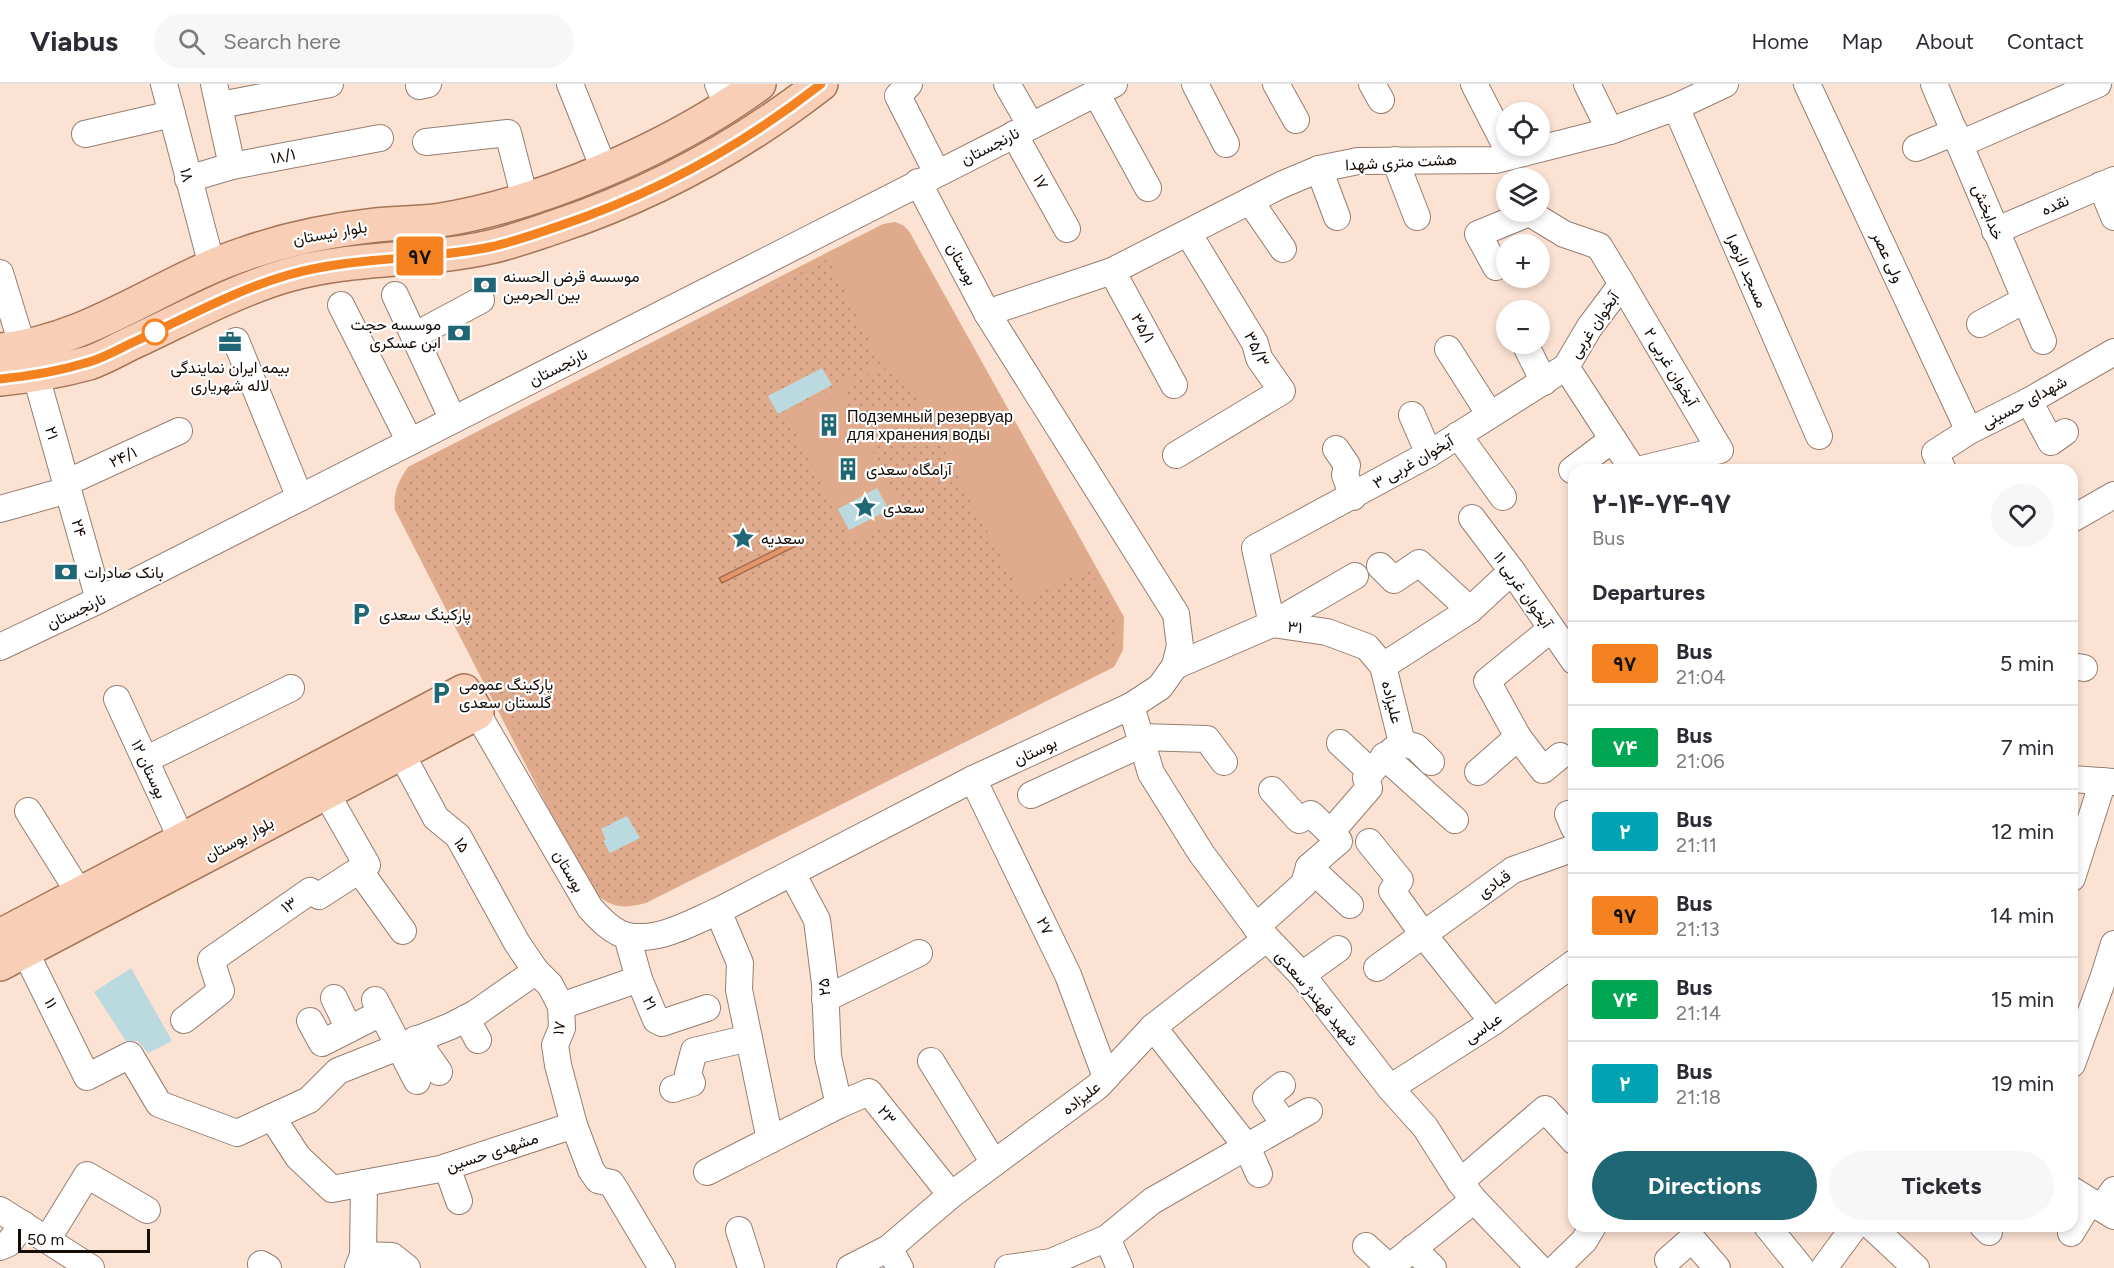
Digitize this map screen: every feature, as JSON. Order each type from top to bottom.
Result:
[{"type":"main road","name":"بلوار نیستان","points":[[0,379],[20,358],[81,331],[212,266],[279,242],[315,234],[375,225],[435,221],[525,199],[582,179],[649,149],[723,95],[759,84]]},
{"type":"main road","name":"بلوار نیستان","points":[[20,358],[91,362],[219,302],[288,275],[321,267],[379,259],[438,255],[490,247],[591,215],[665,183],[746,138],[821,84]]},
{"type":"main road","name":"بلوار بوستان","points":[[10,945],[326,793],[401,753],[471,702]]},
{"type":"main road","name":"بلوار بوستان","points":[[10,945],[80,894],[182,840],[471,702]]},
{"type":"street","name":"۱۸","points":[[164,84],[212,266]]},
{"type":"street","points":[[232,166],[217,95],[330,84]]},
{"type":"street","points":[[570,84],[604,169]]},
{"type":"street","name":"۱۷","points":[[1007,84],[1023,130],[1067,229]]},
{"type":"street","points":[[1195,84],[1226,144]]},
{"type":"street","points":[[1276,84],[1296,120]]},
{"type":"street","points":[[1474,84],[1505,165]]},
{"type":"street","points":[[1587,84],[1610,131]]},
{"type":"street","name":"هشت متری شهدا","points":[[987,313],[1112,272],[1281,185],[1319,169],[1358,161],[1395,160],[1505,165],[1676,107],[1697,90],[1725,84]]},
{"type":"street","name":"ولی عصر","points":[[1807,84],[1969,431]]},
{"type":"street","name":"خدابخش","points":[[1934,84],[2043,341]]},
{"type":"street","points":[[1916,148],[1958,138],[2044,94],[2098,84]]},
{"type":"street","points":[[1109,86],[1148,188]]},
{"type":"street","name":"نارنجستان","points":[[0,647],[99,600],[1109,86]]},
{"type":"street","name":"بوستان","points":[[471,702],[590,908],[606,924],[627,936],[651,936],[679,928],[718,911],[973,779],[1131,706],[1160,687],[1175,666],[1180,646],[1176,614],[987,313],[928,177],[904,90]]},
{"type":"street","name":"مسجد الزهرا","points":[[1676,107],[1819,435]]},
{"type":"street","points":[[85,134],[172,114]]},
{"type":"street","points":[[426,142],[507,133],[525,199]]},
{"type":"street","name":"۱۸/۱","points":[[188,179],[232,166],[380,138]]},
{"type":"street","points":[[1395,160],[1418,217]]},
{"type":"street","points":[[1319,169],[1337,217]]},
{"type":"street","points":[[2107,182],[2114,217]]},
{"type":"street","name":"نقده","points":[[1995,231],[2107,182]]},
{"type":"street","points":[[1250,201],[1283,249]]},
{"type":"street","points":[[1496,267],[1478,234],[1505,222]]},
{"type":"street","name":"آبخوان غربی","points":[[1544,222],[1564,234],[1599,246],[1622,284],[1589,327],[1566,367],[1629,464]]},
{"type":"street","name":"۳۵/۳","points":[[1176,455],[1282,391],[1258,358],[1256,343],[1188,233]]},
{"type":"street","name":"۳۵/۱","points":[[1112,272],[1174,385]]},
{"type":"street","points":[[0,273],[20,358]]},
{"type":"street","name":"آبخوان غربی ۲","points":[[1622,284],[1720,450],[1663,464]]},
{"type":"street","points":[[394,295],[453,420]]},
{"type":"street","points":[[414,336],[481,300]]},
{"type":"street","points":[[1980,324],[2025,300]]},
{"type":"street","points":[[341,305],[410,442]]},
{"type":"street","points":[[236,341],[300,498]]},
{"type":"street","points":[[1448,349],[1490,415]]},
{"type":"street","name":"شهدای حسینی","points":[[1939,461],[1969,431],[2029,401],[2114,352]]},
{"type":"street","points":[[1530,354],[1544,381]]},
{"type":"street","name":"۲۱","points":[[20,358],[67,486]]},
{"type":"street","name":"آبخوان غربی ۳","points":[[1255,548],[1429,454],[1566,367]]},
{"type":"street","points":[[2029,401],[2051,442],[2065,432]]},
{"type":"street","points":[[1412,415],[1429,454]]},
{"type":"street","name":"۲۴/۱","points":[[0,509],[67,486],[179,431]]},
{"type":"street","points":[[1458,435],[1503,496]]},
{"type":"street","points":[[1580,464],[1613,439]]},
{"type":"street","points":[[1336,449],[1347,465],[1345,475],[1353,496]]},
{"type":"street","name":"۲۴","points":[[67,486],[99,600]]},
{"type":"street","points":[[2078,516],[2114,495]]},
{"type":"street","name":"آبخوان غربی ۱۱","points":[[1472,518],[1512,571],[1568,653]]},
{"type":"street","name":"۳۱","points":[[1255,548],[1272,624],[1327,632],[1367,647],[1383,666]]},
{"type":"street","points":[[1380,566],[1394,580],[1419,563],[1470,610]]},
{"type":"street","name":"علیزاده","points":[[850,1268],[894,1258],[951,1195],[1098,1086],[1154,1027],[1261,933],[1304,884],[1309,867],[1335,837],[1369,788],[1366,778],[1386,757],[1383,666],[1470,610],[1512,571]]},
{"type":"street","points":[[1175,666],[1272,624],[1355,576]]},
{"type":"street","points":[[1551,629],[1487,681],[1518,737],[1543,770],[1560,756]]},
{"type":"street","points":[[145,760],[291,688]]},
{"type":"street","name":"بوستان ۱۲","points":[[117,699],[182,840]]},
{"type":"street","name":"شهید فهندژ سعدی","points":[[1131,706],[1151,773],[1201,853],[1261,933],[1302,975],[1390,1088],[1425,1127],[1467,1191],[1539,1268]]},
{"type":"street","points":[[1478,772],[1518,737]]},
{"type":"street","points":[[1031,795],[1141,741],[1207,739],[1224,762]]},
{"type":"street","points":[[1340,743],[1386,757],[1455,820]]},
{"type":"street","points":[[1386,757],[1416,747],[1431,762]]},
{"type":"street","name":"۱۵","points":[[401,753],[436,818],[458,836],[517,943]]},
{"type":"street","name":"۲۷","points":[[973,779],[1068,975],[1106,1077]]},
{"type":"street","points":[[2078,779],[2109,781],[2078,862]]},
{"type":"street","points":[[1272,790],[1299,820],[1311,814],[1335,837]]},
{"type":"street","points":[[326,793],[367,865],[359,870],[403,931]]},
{"type":"street","points":[[28,811],[80,894]]},
{"type":"street","points":[[1369,842],[1400,880],[1392,891],[1493,1023]]},
{"type":"street","name":"قبادی","points":[[1377,968],[1513,870],[1525,855],[1568,849]]},
{"type":"street","points":[[1309,867],[1350,905]]},
{"type":"street","name":"۱۳","points":[[184,1020],[221,991],[211,960],[310,891],[319,896],[359,870]]},
{"type":"street","name":"۲۵","points":[[792,873],[817,920],[828,1057],[839,1105]]},
{"type":"street","points":[[718,911],[740,963],[739,990],[770,1140]]},
{"type":"street","name":"۲۱","points":[[627,936],[639,979],[656,1020],[662,1023],[707,1008]]},
{"type":"street","name":"۱۷","points":[[517,943],[536,971],[550,985],[561,1006],[562,1028],[555,1045],[562,1083],[574,1125]]},
{"type":"street","points":[[2078,1050],[2109,978],[2114,944]]},
{"type":"street","name":"۱۱","points":[[10,945],[87,1077],[130,1055],[159,1104],[237,1133],[272,1117]]},
{"type":"street","points":[[1302,975],[1338,949]]},
{"type":"street","points":[[825,999],[919,953]]},
{"type":"street","name":"عباسی","points":[[1390,1088],[1493,1023],[1568,967]]},
{"type":"street","points":[[272,1117],[309,1100],[338,1071],[451,1026],[536,971]]},
{"type":"street","points":[[561,1006],[639,979]]},
{"type":"street","points":[[334,998],[349,1029]]},
{"type":"street","points":[[310,1021],[322,1043],[349,1029],[378,1006],[407,1043],[428,1076]]},
{"type":"street","points":[[466,1018],[478,1040]]},
{"type":"street","points":[[1154,1027],[1246,1147],[1259,1174]]},
{"type":"street","points":[[673,1089],[692,1083],[688,1074],[694,1051],[749,1038]]},
{"type":"street","points":[[931,1061],[994,1163]]},
{"type":"street","points":[[1282,1085],[1266,1098],[1285,1125]]},
{"type":"street","name":"۲۳","points":[[707,1172],[869,1092],[951,1195]]},
{"type":"street","points":[[1366,1246],[1389,1268],[1413,1248],[1545,1109],[1568,1134]]},
{"type":"street","points":[[1008,1268],[1051,1262],[1107,1238],[1152,1201],[1309,1111]]},
{"type":"street","name":"مشهدی حسین","points":[[272,1117],[298,1157],[332,1189],[447,1167],[574,1125]]},
{"type":"street","points":[[574,1125],[594,1177],[611,1183],[662,1268]]},
{"type":"street","points":[[447,1167],[459,1201]]},
{"type":"street","points":[[47,1240],[87,1174],[147,1210]]},
{"type":"street","points":[[364,1183],[360,1262],[392,1256],[407,1268]]},
{"type":"street","points":[[2078,1225],[2098,1201]]},
{"type":"street","points":[[0,1210],[91,1268]]},
{"type":"street","points":[[0,1247],[9,1243],[23,1224]]},
{"type":"street","points":[[739,1230],[751,1268]]},
{"type":"street","points":[[1557,1268],[1589,1232]]},
{"type":"street","points":[[1772,1232],[1801,1268]]},
{"type":"street","points":[[1824,1268],[1842,1232]]},
{"type":"street","points":[[1877,1232],[1916,1268]]},
{"type":"street","points":[[1107,1238],[1120,1268]]},
{"type":"street","points":[[1668,1260],[1692,1239],[1717,1268]]},
{"type":"street","points":[[1413,1248],[1433,1268]]},
{"type":"shaded area","points":[[895,222],[903,225],[909,231],[1124,617],[1123,650],[1114,667],[646,903],[616,906],[590,890],[395,510],[399,482],[408,467],[883,224]]},
{"type":"shaded area","points":[[828,259],[881,363],[786,413],[851,543],[906,515],[840,390],[883,367],[914,394],[1024,600],[1089,568],[1114,614],[1117,625],[1115,649],[1109,663],[644,899],[623,902],[611,899],[594,886],[399,508],[401,491],[414,468]]},
{"type":"water","points":[[797,539],[800,544],[722,583],[719,578]]},
{"type":"building","points":[[822,368],[832,385],[778,414],[768,396]]},
{"type":"building","name":"آرامگاه سعدی","points":[[877,488],[889,510],[849,530],[838,509]]},
{"type":"building","points":[[627,816],[640,838],[610,853],[603,841],[606,840],[601,829]]},
{"type":"building","points":[[131,968],[172,1041],[148,1053],[138,1041],[126,1041],[94,992]]},
{"type":"bus line","name":"۹۷","points":[[0,379],[36,376],[91,362],[219,302],[288,275],[321,267],[379,259],[438,255],[490,247],[591,215],[665,183],[746,138],[821,84]]},
{"type":"place","name":"موسسه قرض الحسنه بین الحرمین","points":[[485,285]]},
{"type":"place","name":"موسسه حجت ابن عسکری","points":[[459,333]]},
{"type":"place","name":"بیمه ایران نمایندگی لاله شهریاری","points":[[230,342]]},
{"type":"place","name":"Подземный резервуар для хранения воды","points":[[829,425]]},
{"type":"place","name":"آرامگاه سعدی","points":[[848,469]]},
{"type":"place","name":"سعدی","points":[[865,507]]},
{"type":"place","name":"سعدیه","points":[[743,538]]},
{"type":"place","name":"بانک صادرات","points":[[66,572]]},
{"type":"place","name":"پارکینگ سعدی","points":[[361,614]]},
{"type":"place","name":"پارکینگ عمومی گلستان سعدی","points":[[441,693]]}]
